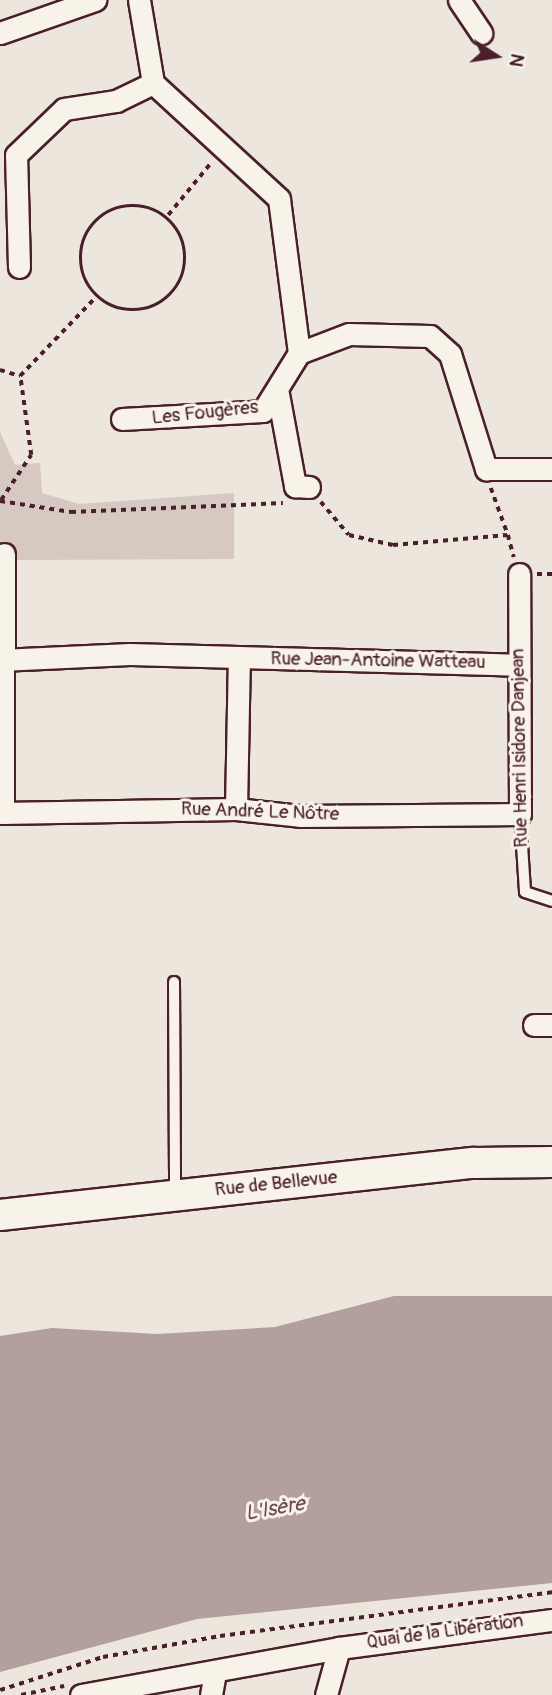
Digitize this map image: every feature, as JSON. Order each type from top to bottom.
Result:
[{"type":"street","points":[[0,33],[95,0]]},
{"type":"street","points":[[139,0],[153,83],[279,199],[299,353],[349,334],[430,336],[450,354],[486,469],[552,469]]},
{"type":"street","points":[[459,0],[481,33]]},
{"type":"street","points":[[19,267],[8,152],[64,109],[116,101],[153,83]]},
{"type":"street","name":"Les Fougères","points":[[122,419],[263,411],[278,394],[299,353]]},
{"type":"street","points":[[278,394],[295,486],[312,497]]},
{"type":"street","points":[[1,813],[4,554]]},
{"type":"street","name":"Rue Henri Isidore Danjean","points":[[519,574],[516,665],[520,814]]},
{"type":"street","points":[[236,809],[239,657]]},
{"type":"street","name":"Rue Jean-Antoine Watteau","points":[[3,659],[239,657],[516,665]]},
{"type":"street","name":"Rue André Le Nôtre","points":[[1,813],[236,809],[300,816],[520,814]]},
{"type":"street","name":"Rue de Bellevue","points":[[0,1215],[474,1163],[552,1162]]},
{"type":"street","name":"Quai de la Libération","points":[[81,1695],[339,1648],[552,1619]]},
{"type":"street","points":[[326,1695],[339,1648]]},
{"type":"street","points":[[211,1695],[215,1672]]},
{"type":"lane","name":"Rue Henri Isidore Danjean","points":[[520,814],[525,892],[552,901]]},
{"type":"lane","points":[[174,982],[175,1196]]},
{"type":"path","points":[[168,215],[223,149]]},
{"type":"path","points":[[134,205],[168,215],[184,240],[183,270],[169,302],[137,311],[98,295],[85,284],[81,250],[96,218],[134,205]]},
{"type":"path","points":[[20,376],[98,295]]},
{"type":"path","points":[[0,370],[20,376]]},
{"type":"path","points":[[20,376],[31,455],[0,501],[71,512],[292,502]]},
{"type":"path","points":[[486,469],[519,574],[552,574]]},
{"type":"path","points":[[312,497],[349,536],[393,545],[508,535]]},
{"type":"path","points":[[0,1690],[103,1657],[208,1638],[552,1592]]},
{"type":"shaded area","points":[[0,432],[15,465],[40,463],[42,493],[79,504],[234,493],[234,559],[15,560],[0,547]]},
{"type":"water","name":"L'Isère","points":[[394,1296],[552,1296],[552,1583],[197,1619],[0,1672],[0,1336],[52,1328],[157,1334],[275,1327]]}]
